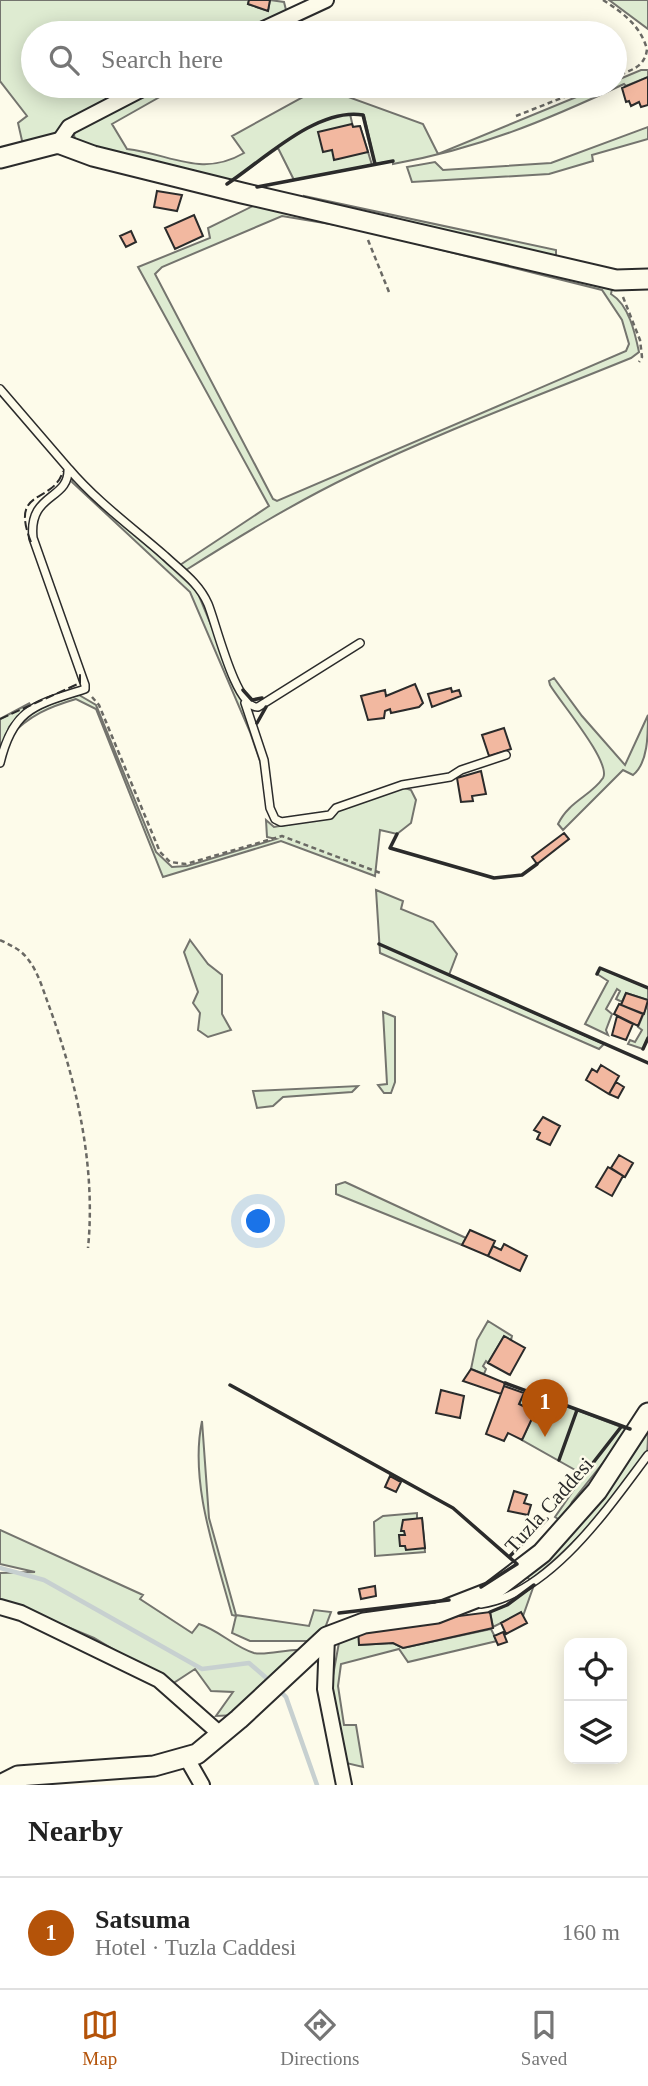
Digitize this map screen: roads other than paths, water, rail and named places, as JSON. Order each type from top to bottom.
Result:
[{"type":"main road","points":[[0,158],[58,143],[93,156],[215,186],[626,280],[648,279]]},
{"type":"main road","name":"Tuzla Caddesi","points":[[219,1733],[239,1719],[327,1637],[364,1623],[437,1613],[470,1603],[515,1577],[542,1553],[597,1491],[648,1413]]},
{"type":"main road","points":[[0,1785],[18,1776],[154,1766],[197,1754],[219,1733]]},
{"type":"street","points":[[280,21],[326,0]]},
{"type":"street","points":[[58,143],[69,127],[125,98]]},
{"type":"street","points":[[0,1608],[21,1614],[159,1681],[219,1733]]},
{"type":"street","points":[[327,1637],[325,1689],[344,1785]]},
{"type":"street","points":[[186,1757],[202,1785]]},
{"type":"lane","points":[[0,389],[65,461],[68,468],[192,580],[208,604],[264,760],[270,808],[275,819],[281,822],[330,815],[336,808],[397,787],[450,777],[461,770],[506,755]]},
{"type":"lane","points":[[0,763],[10,730],[26,713],[38,704],[85,689],[85,678],[33,538],[31,523],[39,505],[64,485],[68,468]]},
{"type":"lane","points":[[245,702],[258,707],[360,643]]},
{"type":"lane","points":[[470,1603],[501,1601],[553,1568],[648,1455]]},
{"type":"waterway","points":[[0,1568],[44,1580],[202,1669],[249,1663],[271,1682]]},
{"type":"waterway","points":[[277,1688],[286,1697],[317,1785]]},
{"type":"place","name":"Satsuma","points":[[545,1437]]}]
